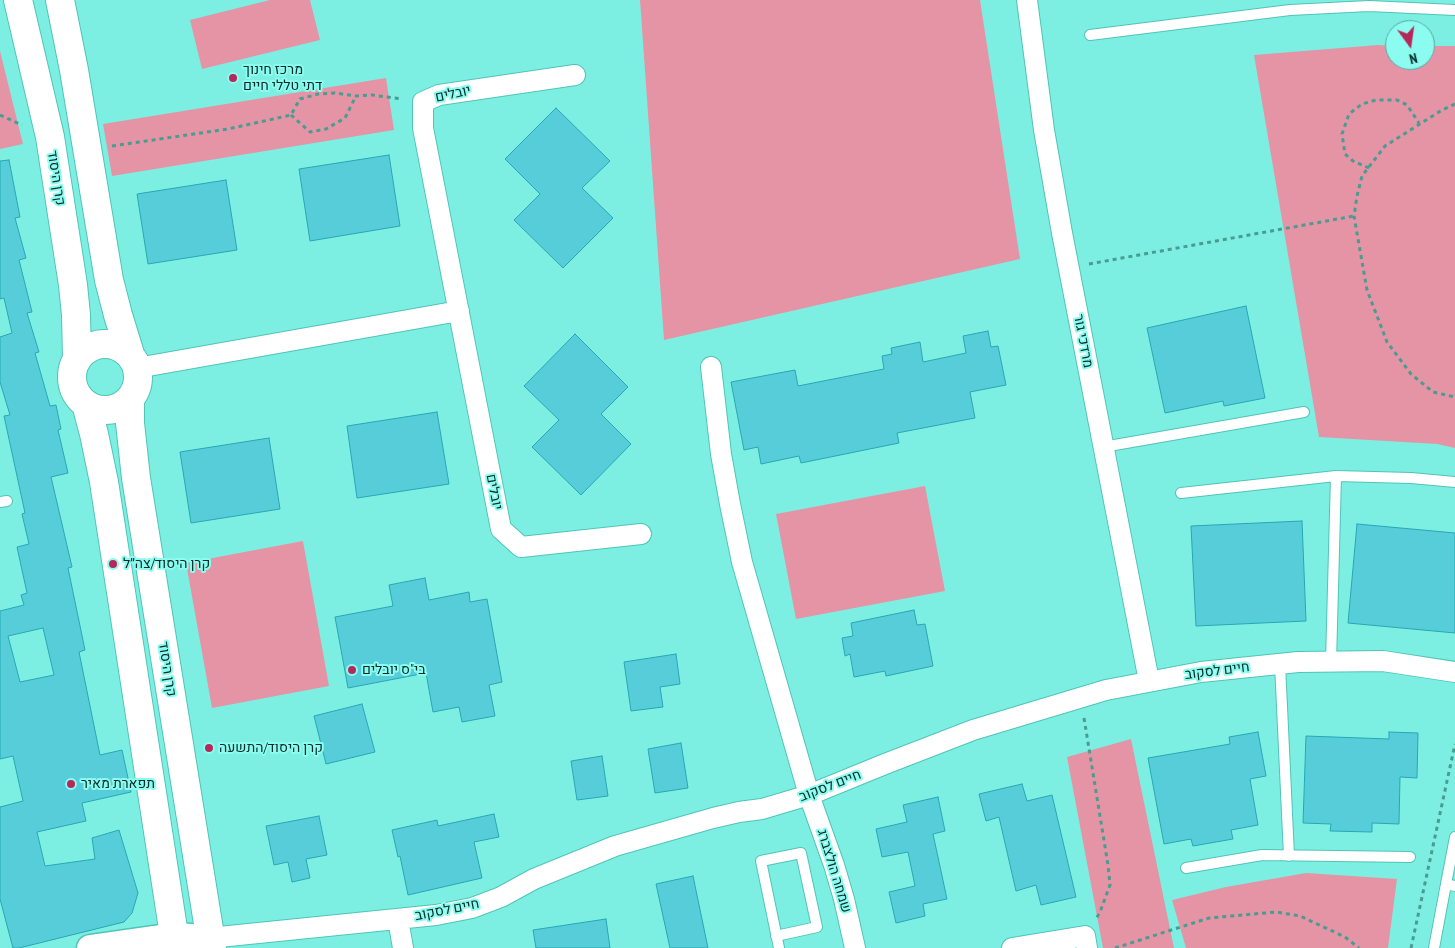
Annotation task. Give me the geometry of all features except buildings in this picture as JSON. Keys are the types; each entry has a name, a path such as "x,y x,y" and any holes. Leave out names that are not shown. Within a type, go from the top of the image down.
{"main road":[{"name":"קרן היסוד","path":"18,0 50,137 73,285 77,358"},
{"path":"60,0 88,150 109,280 133,361 138,384 130,399 124,404 109,410 93,408 79,398 72,383 74,366 77,358 90,347 107,344 116,345 133,361"},
{"name":"קרן היסוד","path":"130,399 130,423 136,478 193,944"},
{"path":"86,404 104,482 193,944"}],"street":[{"name":"מרדכי גור","path":"1027,0 1044,130 1149,681"},
{"name":"יובלים","path":"575,75 438,95 422,102 423,128 501,529 521,547 641,534"},
{"path":"133,361 459,311"},
{"name":"שמחה הולצברג","path":"711,367 721,454 742,562 809,796 844,899 854,948"},
{"name":"חיים לסקוב","path":"193,944 436,915 472,908 501,897 534,879 615,846 713,818 762,809 809,796 973,730 1106,690 1201,672 1280,664 1383,661 1455,672"},
{"path":"398,919 403,948"},
{"path":"1012,948 1086,942"},
{"path":"90,948 193,944"}],"lane":[{"path":"1090,35 1341,4 1455,10"},
{"path":"1103,447 1304,412"},
{"path":"1181,493 1336,476 1412,478 1455,482"},
{"path":"1331,662 1336,476"},
{"path":"1280,664 1289,856"},
{"path":"1434,948 1451,885 1455,836"},
{"path":"776,936 817,927 801,853 761,861 776,936 779,948"},
{"path":"1186,868 1262,855 1410,857"}],"path":[{"path":"292,115 300,99 318,94 372,95 422,102"},
{"path":"292,115 310,132 326,128 345,118 356,96"},
{"path":"1368,168 1353,162 1345,154 1342,134 1349,114 1362,104 1376,100 1397,100 1407,105 1420,123"},
{"path":"1455,104 1420,123 1385,146 1362,176 1354,216 1367,290 1387,342 1411,374 1433,392 1455,397"},
{"path":"88,150 228,129 292,115"},
{"path":"1069,267 1354,216"},
{"path":"1080,698 1110,885 1086,942"},
{"path":"1411,948 1455,744"},
{"path":"1115,948 1209,918 1276,912 1300,916 1346,937 1359,948"}],"shaded area":[{"path":"270,0 310,0 320,40 202,69 190,20"},
{"path":"640,0 980,0 1020,259 664,340"},
{"path":"1385,45 1385,70 1435,70 1435,46 1455,46 1455,448 1437,444 1319,437 1254,55"},
{"path":"0,51 23,144 0,149"},
{"path":"386,78 394,130 112,176 103,124"},
{"path":"925,486 945,591 796,619 776,514"},
{"path":"303,541 329,686 212,708 186,563"},
{"path":"1131,739 1174,948 1103,948 1067,757"},
{"path":"1306,873 1397,879 1388,948 1186,948 1172,900 1226,887"}],"place":[{"name":"מרכז חינוך דתי טללי חיים","path":"233,78"},
{"name":"קרן היסוד/צה״ל","path":"113,564"},
{"name":"בי\"ס יובלים","path":"352,670"},
{"name":"קרן היסוד/התשעה","path":"209,748"},
{"name":"תפארת מאיר","path":"71,784"}]}
